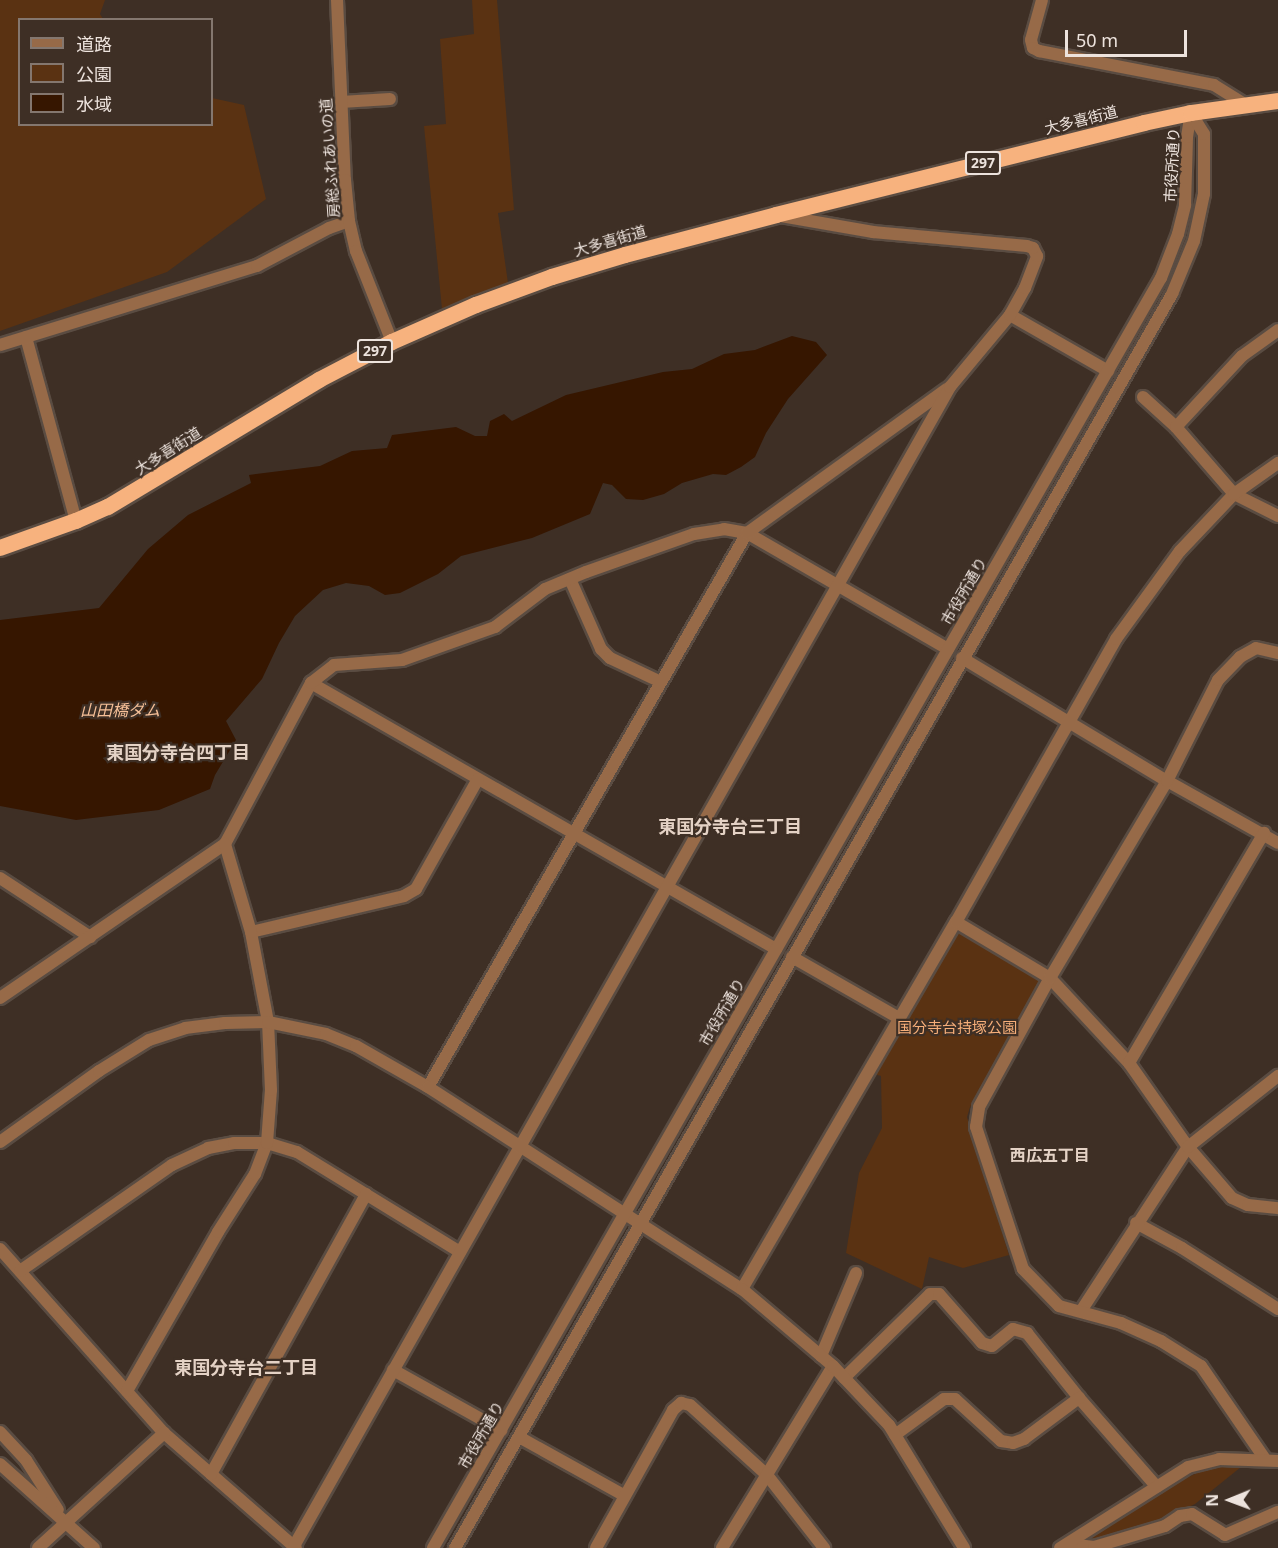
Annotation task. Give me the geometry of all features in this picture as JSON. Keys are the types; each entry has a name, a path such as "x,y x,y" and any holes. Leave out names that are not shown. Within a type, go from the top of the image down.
{"highway":[{"name":"大多喜街道","path":"0,548 76,521 140,489 319,380 392,342 476,305 552,277 776,215 1191,113 1278,101"}],"street":[{"name":"房総ふれあいの道","path":"337,0 349,221 359,260 392,342"},
{"path":"1042,0 1031,40 1034,48 1039,51 1214,85 1244,104"},
{"path":"341,102 390,99"},
{"name":"市役所通り","path":"434,1548 624,1212 1161,278 1178,234 1186,198 1187,137 1191,113"},
{"name":"市役所通り","path":"455,1548 1172,294 1186,263 1198,224 1205,177 1204,134 1191,113"},
{"path":"0,1250 164,1433 295,1547 950,387 1010,315 1025,288 1037,256 1033,248 873,232 776,215"},
{"path":"0,345 257,266 329,228 349,221"},
{"path":"1010,315 1108,371"},
{"path":"1176,427 1242,356 1278,330"},
{"path":"26,337 76,521"},
{"path":"428,1087 747,533 950,387"},
{"path":"1143,397 1176,427 1234,494 1278,516"},
{"path":"742,1289 956,922 1116,639 1180,551 1234,494 1278,463"},
{"path":"0,998 225,844 311,683 334,665 402,660 495,627 545,589 694,534 724,530 747,533 948,649"},
{"path":"570,579 602,649 610,658 661,682"},
{"path":"1265,1459 1201,1366 1161,1341 1120,1323 1059,1306 1023,1269 976,1127 978,1107 1050,978 1167,781 1218,680 1240,657 1256,648 1278,653"},
{"path":"962,658 1167,781 1264,833 1278,843"},
{"path":"311,683 776,949"},
{"path":"250,932 404,896 416,889 478,779"},
{"path":"1129,1063 1264,833"},
{"path":"127,1391 212,1242 255,1174 267,1143 271,1090 268,1022 250,932 225,844"},
{"path":"0,878 90,936"},
{"path":"956,922 1050,978 1129,1063 1188,1147 1232,1198 1248,1205 1278,1208"},
{"path":"792,957 900,1018"},
{"path":"0,1142 99,1071 149,1040 185,1028 225,1023 268,1022 326,1034 356,1046 428,1087 742,1289 833,1366 889,1425 964,1548"},
{"path":"1081,1311 1136,1223 1188,1147 1278,1076"},
{"path":"20,1271 172,1165 208,1148 234,1143 267,1143 297,1152 460,1252"},
{"path":"211,1474 366,1194"},
{"path":"1136,1223 1182,1248 1278,1309"},
{"path":"821,1356 856,1273"},
{"path":"844,1378 930,1294 939,1294 982,1343 992,1346 1013,1329 1027,1333 1079,1398 1157,1487"},
{"path":"722,1548 833,1366"},
{"path":"393,1370 501,1430"},
{"path":"895,1435 944,1399 955,1399 1001,1441 1013,1443 1024,1439 1079,1398"},
{"path":"596,1548 673,1410 681,1403 690,1405 767,1476 824,1548"},
{"path":"0,1432 26,1460 66,1522"},
{"path":"38,1548 164,1433"},
{"path":"519,1437 625,1496"},
{"path":"1064,1546 1188,1467 1219,1459 1278,1461"},
{"path":"0,1464 94,1548"},
{"path":"1064,1546 1094,1547 1165,1526 1180,1516 1192,1515 1225,1535 1278,1512"}],"green space":[{"path":"0,0 105,0 100,14 102,18 18,18 18,126 213,126 213,98 244,105 266,199 167,272 0,331"},
{"path":"472,0 497,0 514,210 498,213 508,283 442,309 424,126 446,124 440,39 474,34"},
{"name":"国分寺台持塚公園","path":"962,933 1039,979 1040,983 970,1107 967,1117 1009,1255 963,1268 929,1257 922,1289 846,1253 859,1173 882,1128 881,1076 874,1074 953,935"},
{"path":"1227,1465 1241,1467 1195,1504 1137,1532 1093,1540 1092,1537 1178,1482 1199,1472"}],"water":[{"name":"山田橋ダム","path":"792,336 816,342 827,355 788,399 766,433 755,457 741,467 726,475 713,474 682,483 664,494 643,500 626,499 612,485 603,483 590,514 532,538 461,556 438,574 400,593 385,595 369,586 346,583 323,590 295,616 262,679 226,721 236,740 215,775 210,789 159,810 76,820 0,806 0,620 99,608 148,549 188,515 251,483 249,475 320,466 352,451 387,448 392,435 456,427 475,436 487,436 490,421 504,414 512,421 566,395 663,372 692,369 724,354 755,350"}],"district":[{"name":"東国分寺台四丁目","path":"178,752"},
{"name":"東国分寺台三丁目","path":"730,826"},
{"name":"西広五丁目","path":"1050,1155"},
{"name":"東国分寺台二丁目","path":"246,1367"}]}
